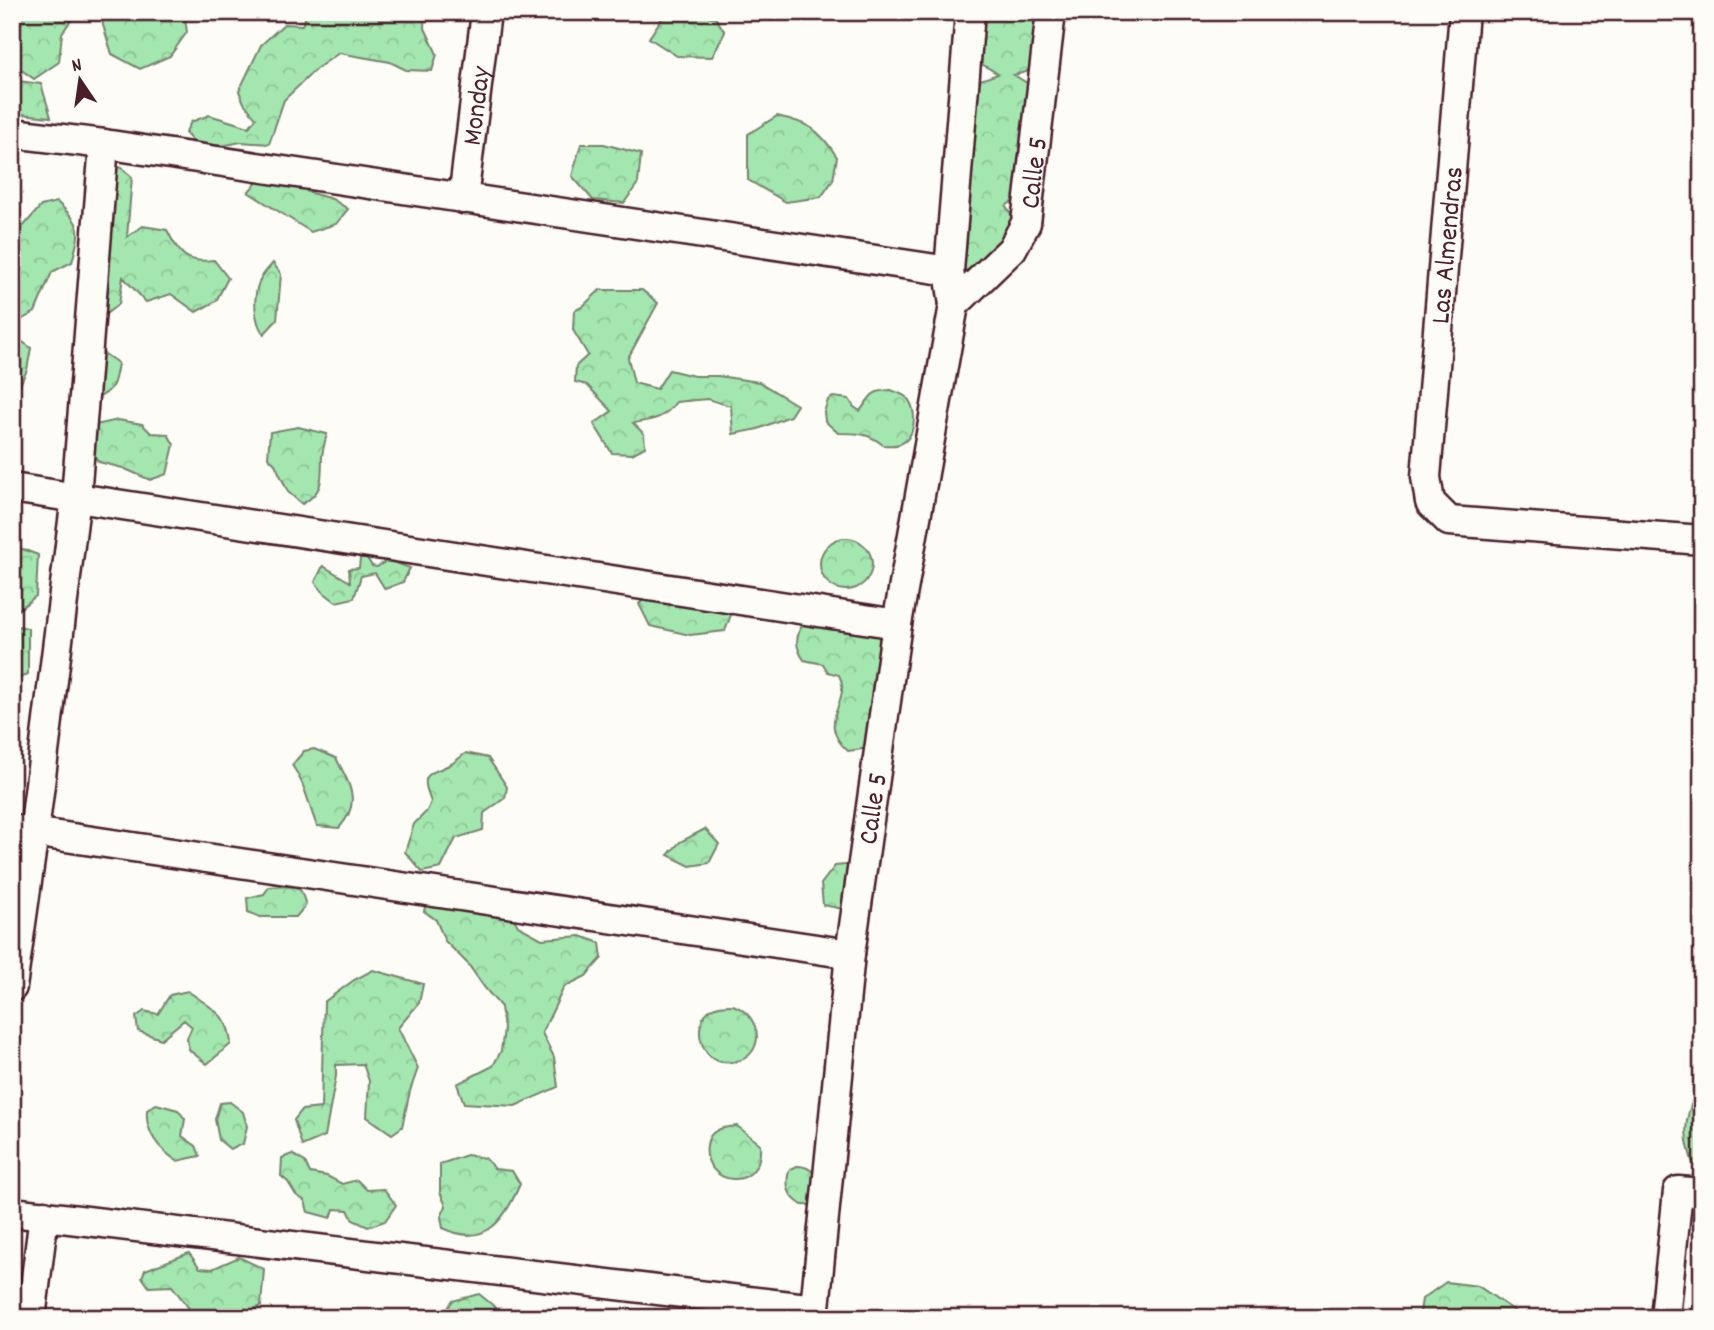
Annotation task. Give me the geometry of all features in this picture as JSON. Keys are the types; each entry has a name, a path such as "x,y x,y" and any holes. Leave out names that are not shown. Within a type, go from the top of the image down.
{"street":[{"name":"Monday","path":"463,199 486,12"},
{"name":"Calle 5","path":"815,1313 850,954 897,624 954,305 949,271 970,12"},
{"name":"Calle 5","path":"954,305 1012,249 1026,223 1051,12"},
{"name":"Las Almendras","path":"1464,12 1426,477 1430,502 1449,521 1702,540"},
{"path":"12,133 104,144 949,271"},
{"path":"12,987 23,831 76,497 104,144"},
{"path":"12,488 897,624"},
{"path":"23,831 850,954"},
{"path":"1665,1318 1678,1191 1702,1193"},
{"path":"12,1212 815,1313"},
{"path":"31,1318 44,1215"}],"green space":[{"path":"13,12 74,12 75,15 62,33 59,62 34,79 12,63"},
{"path":"102,12 184,12 187,32 170,56 140,69 112,54"},
{"path":"308,12 425,12 424,26 437,54 432,71 406,70 390,62 339,53 316,69 284,100 269,144 241,142 201,150 185,133 191,122 209,115 249,127 256,118 244,103 239,91 261,45 284,24 302,25"},
{"path":"666,12 715,17 725,32 712,57 677,56 649,38"},
{"path":"981,12 1037,12 1036,64 1026,72 1014,75 1035,92 1029,138 1018,146 1022,152 1017,198 1006,206 1019,228 975,273 962,269 971,90 980,80 998,74 980,63"},
{"path":"18,81 41,84 51,117 22,114 12,101 12,86"},
{"path":"777,116 797,121 812,129 825,140 837,157 833,180 821,197 786,202 748,180 748,134"},
{"path":"581,144 604,144 641,154 638,183 624,203 593,200 572,176"},
{"path":"120,167 132,177 127,237 143,226 167,230 185,256 204,261 214,260 228,278 216,301 196,312 171,294 146,302 123,277 119,304 106,314 81,290 99,252 85,200 100,192 90,174"},
{"path":"260,179 298,184 308,192 332,199 348,209 336,224 311,232 248,192"},
{"path":"57,202 72,217 78,229 72,262 52,272 35,312 19,321 12,320 12,248 21,229 41,206"},
{"path":"273,263 281,274 277,320 264,334 256,317 256,295 260,280"},
{"path":"600,290 642,290 658,303 628,358 634,383 657,389 669,370 694,376 718,376 759,382 797,405 790,416 758,429 733,434 731,406 707,399 676,402 658,418 633,423 644,434 645,447 632,454 612,453 594,424 612,411 587,385 575,382 576,366 588,355 573,330 574,311"},
{"path":"80,337 118,363 113,386 95,399 73,375 73,345"},
{"path":"12,338 17,338 31,348 27,370 17,391 12,392"},
{"path":"891,390 907,398 913,409 912,430 900,444 883,445 862,434 838,433 825,421 824,412 828,400 833,397 849,399 860,411 875,393"},
{"path":"118,420 142,424 151,433 168,434 174,445 167,474 150,480 123,468 99,462 88,448 91,426"},
{"path":"298,427 327,434 320,484 315,495 302,504 288,492 275,464 268,457 270,432"},
{"path":"846,538 865,545 872,564 865,583 846,590 827,583 820,564 827,545"},
{"path":"17,547 38,555 36,596 12,615 12,550"},
{"path":"360,558 367,558 372,566 377,567 388,560 410,568 403,582 385,589 375,573 361,576 354,598 336,602 315,582 323,566 350,582 349,569 359,568"},
{"path":"654,589 732,612 725,631 690,635 650,626 639,604"},
{"path":"803,624 868,629 878,636 883,647 869,748 848,751 838,740 834,721 842,694 839,675 828,672 823,664 804,660 797,642"},
{"path":"12,625 28,628 28,674 12,682"},
{"path":"314,749 336,758 349,785 352,802 346,819 339,828 317,826 304,787 292,765 304,751"},
{"path":"466,753 488,758 507,787 505,798 484,813 483,830 456,838 441,868 422,872 405,852 414,824 427,811 431,802 426,780 431,773 453,763"},
{"path":"705,829 719,844 709,863 690,866 668,855 680,842"},
{"path":"856,864 848,910 823,905 821,884 835,866"},
{"path":"294,886 301,891 306,905 296,917 260,917 248,912 247,898 264,894 269,887"},
{"path":"428,895 506,905 518,926 542,939 581,936 600,943 602,958 586,976 564,987 542,1033 554,1057 558,1087 515,1106 464,1103 457,1084 493,1066 501,1051 504,1029 501,1007 468,964 445,941 436,920 424,911"},
{"path":"373,970 423,984 419,1003 398,1028 418,1068 402,1127 392,1134 367,1117 369,1081 363,1064 336,1065 325,1136 302,1146 294,1120 302,1110 321,1108 324,1002"},
{"path":"188,991 217,1012 227,1025 231,1044 207,1064 189,1050 187,1038 192,1027 184,1020 161,1039 138,1031 136,1017 144,1011 158,1014 170,995"},
{"path":"733,1005 751,1019 757,1039 748,1056 739,1061 725,1062 707,1053 700,1035 701,1025 704,1016 711,1009"},
{"path":"1702,1079 1702,1174 1692,1161 1686,1131 1691,1105"},
{"path":"230,1102 243,1112 247,1126 243,1144 230,1149 219,1140 215,1119 220,1103"},
{"path":"156,1104 178,1110 185,1119 182,1136 196,1146 200,1156 177,1161 159,1146 148,1126 147,1118 147,1110"},
{"path":"737,1126 760,1144 759,1160 753,1171 743,1178 733,1179 722,1176 713,1169 708,1159 707,1145 714,1132"},
{"path":"292,1154 305,1162 310,1173 327,1176 342,1184 357,1180 367,1190 384,1189 396,1205 385,1221 368,1227 353,1220 348,1210 334,1209 331,1218 308,1212 305,1201 296,1195 281,1176 282,1158"},
{"path":"467,1155 485,1158 495,1169 512,1171 520,1184 500,1219 482,1233 471,1235 458,1234 443,1228 441,1217 446,1206 440,1192 440,1164"},
{"path":"797,1166 810,1170 820,1179 813,1205 802,1205 793,1198 789,1190 789,1170"},
{"path":"189,1253 200,1268 212,1269 239,1257 264,1269 261,1306 243,1315 211,1316 191,1311 172,1286 149,1287 142,1277 145,1270"},
{"path":"1446,1282 1478,1286 1525,1318 1419,1318 1422,1299"},
{"path":"479,1294 500,1311 497,1318 446,1318 452,1301"}]}
